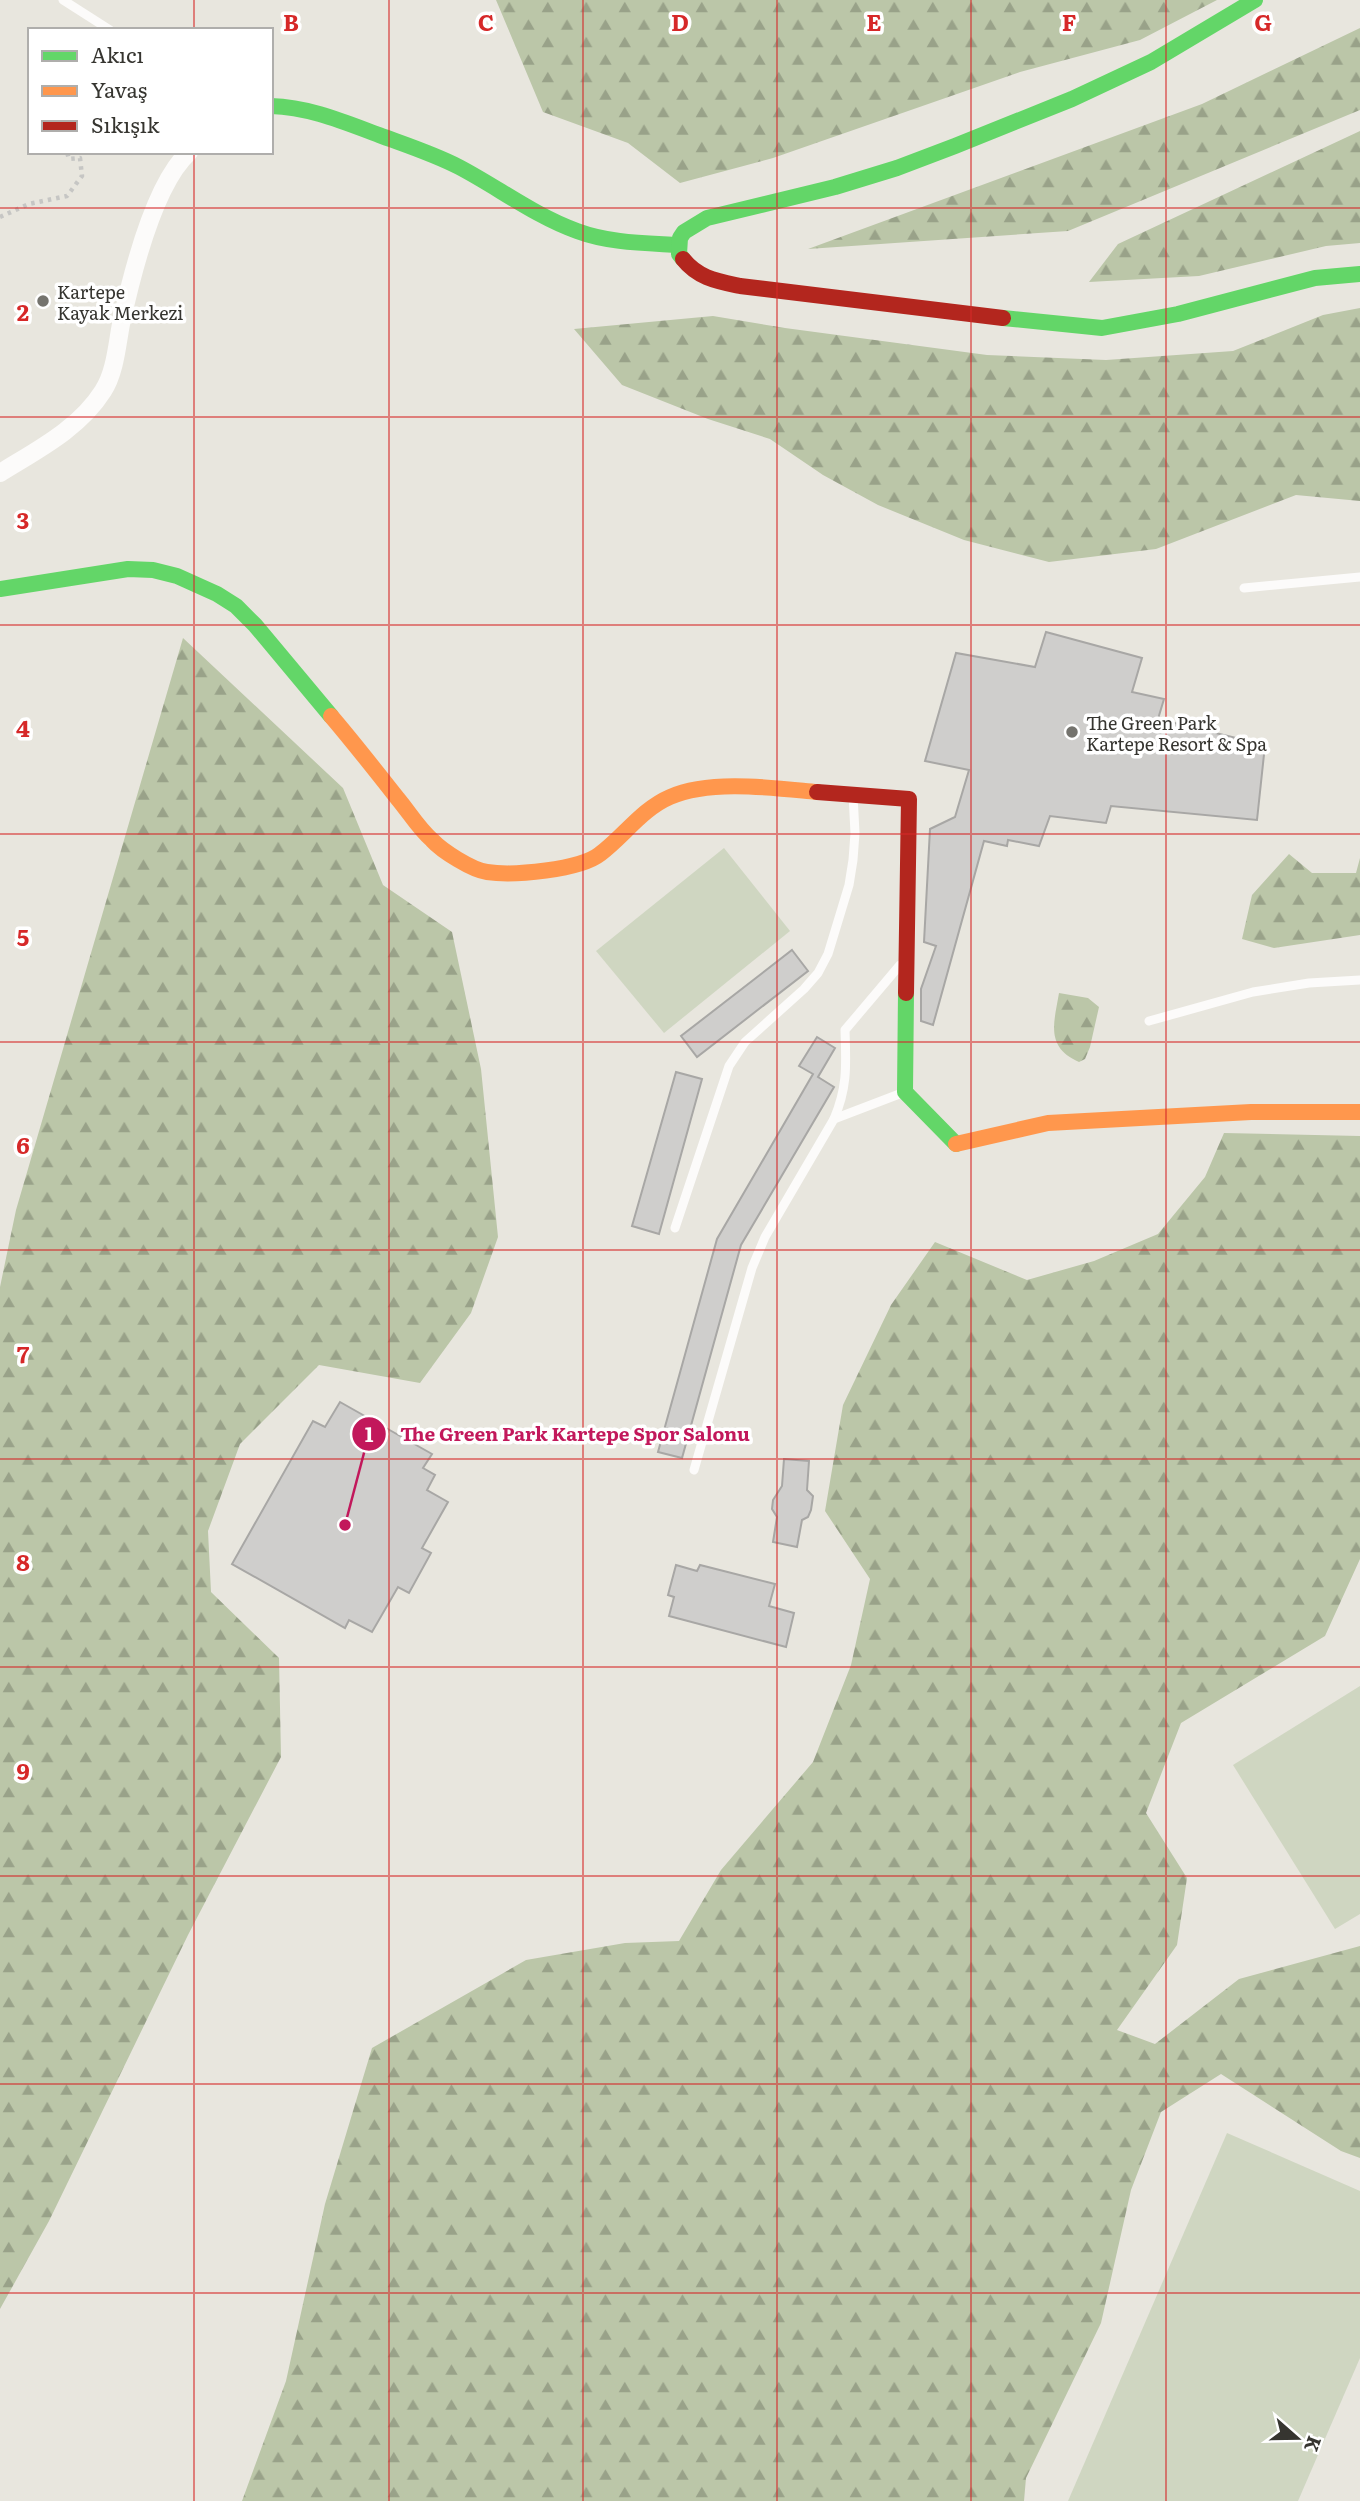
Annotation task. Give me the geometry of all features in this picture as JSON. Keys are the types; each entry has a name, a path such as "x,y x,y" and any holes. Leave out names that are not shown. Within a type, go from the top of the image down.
{"street":[{"path":"1255,0 1151,62 1072,99 897,168 835,187 707,218 684,232 678,245 680,254 695,273 709,280 740,286 1102,328 1178,314 1315,278 1360,274"},
{"path":"273,106 291,106 327,116 432,155 455,165 543,217 580,233 610,239 678,245"},
{"path":"0,473 76,423 105,388 113,365 129,285 141,245 161,194 186,154"},
{"path":"0,589 128,569 153,570 177,576 217,594 236,606 255,625 432,841 467,864 486,872 549,871 587,863 658,804 669,797 692,790 749,786 909,799 905,1092 956,1144 1048,1123 1251,1112 1360,1112"}],"lane":[{"path":"63,0 107,28"},
{"path":"1244,588 1360,577"},
{"path":"675,1228 729,1066 746,1042 804,989 828,954 849,885 853,860 853,795"},
{"path":"694,1470 752,1268 765,1237 835,1119 844,1096 847,1077 845,1030 907,957"},
{"path":"1149,1021 1253,992 1309,983 1360,980"},
{"path":"835,1119 905,1092"}],"path":[{"path":"0,217 29,204 67,196 82,176 80,158 69,159 68,154"}],"green space":[{"path":"496,0 1217,0 1140,40 1020,72 773,158 680,183 628,143 543,112"},
{"path":"1360,28 1360,110 1068,231 808,249 1202,104"},
{"path":"1360,131 1360,243 1326,246 1199,276 1089,282 1118,244"},
{"path":"1360,308 1360,501 1296,495 1156,549 1049,562 964,540 878,505 823,475 770,439 708,419 622,385 574,329 713,316 987,355 1106,360 1233,351 1323,315"},
{"path":"183,638 343,788 383,885 452,932 481,1069 498,1237 471,1313 420,1383 319,1365 240,1444 208,1531 211,1592 279,1658 281,1757 188,1935 49,2221 0,2309 0,1287 16,1210"},
{"path":"724,848 790,931 664,1033 596,951"},
{"path":"1289,854 1312,873 1356,873 1360,858 1360,935 1274,948 1242,939 1252,895"},
{"path":"1059,993 1088,998 1099,1007 1090,1047 1085,1059 1079,1062 1068,1056 1056,1041 1054,1024"},
{"path":"1224,1133 1360,1136 1360,1559 1325,1636 1181,1723 1146,1813 1187,1878 1177,1945 1117,2030 1155,2044 1239,1979 1360,1946 1360,2158 1341,2151 1221,2074 1161,2112 1131,2190 1101,2323 1026,2478 1024,2501 242,2501 286,2381 325,2204 372,2048 526,1960 625,1943 679,1941 721,1870 813,1762 851,1665 870,1579 825,1511 843,1405 891,1305 935,1242 1027,1280 1094,1261 1158,1234 1205,1177"},
{"path":"1360,1686 1360,1914 1335,1929 1233,1765"},
{"path":"1227,2133 1360,2191 1360,2358 1298,2501 1068,2501"}],"building":[{"name":"The Green Park Kartepe Resort & Spa","path":"1046,632 1142,658 1132,692 1164,699 1158,719 1265,745 1257,820 1111,806 1106,823 1050,816 1039,846 1008,840 1007,846 984,841 933,1025 921,1021 921,989 936,946 924,942 930,829 955,817 969,770 925,761 956,653 1035,667"},
{"path":"792,950 808,971 697,1057 681,1036"},
{"path":"817,1037 835,1048 818,1077 834,1087 741,1245 682,1458 658,1452 717,1239 813,1074 799,1066"},
{"path":"676,1072 702,1079 659,1234 632,1226"},
{"path":"340,1402 432,1454 423,1468 435,1475 427,1490 448,1502 422,1548 431,1553 409,1593 398,1587 372,1632 349,1620 345,1628 232,1564 313,1421 325,1427"},
{"path":"784,1459 809,1461 807,1490 813,1496 808,1517 802,1520 797,1547 773,1542 777,1517 772,1509 773,1500 782,1486"},
{"path":"676,1565 697,1571 700,1565 775,1584 769,1606 794,1613 786,1647 669,1616 674,1597 668,1595"}],"traffic: fast":[{"path":"683,259 679,254 680,238 684,232 707,218 835,187 955,146 1072,99 1151,62 1255,0"},
{"path":"273,106 326,116 430,154 459,167 546,218 577,231 614,240 678,245"},
{"path":"1003,318 1102,328 1178,314 1315,278 1360,274"},
{"path":"0,589 128,569 153,570 177,576 236,606 331,716"},
{"path":"906,993 905,1092 956,1144"}],"traffic: slow":[{"path":"331,716 427,836 458,859 487,872 546,870 590,860 609,847 651,808 686,791 742,786 817,792"},
{"path":"956,1144 1048,1123 1251,1112 1360,1112"}],"traffic: jam":[{"path":"683,259 702,275 740,286 1003,318"},
{"path":"817,792 909,799 906,993"}],"place":[{"name":"Kartepe Kayak Merkezi","path":"43,301"},
{"name":"The Green Park Kartepe Resort & Spa","path":"1072,732"},
{"name":"The Green Park Kartepe Spor Salonu","path":"345,1525"}]}
